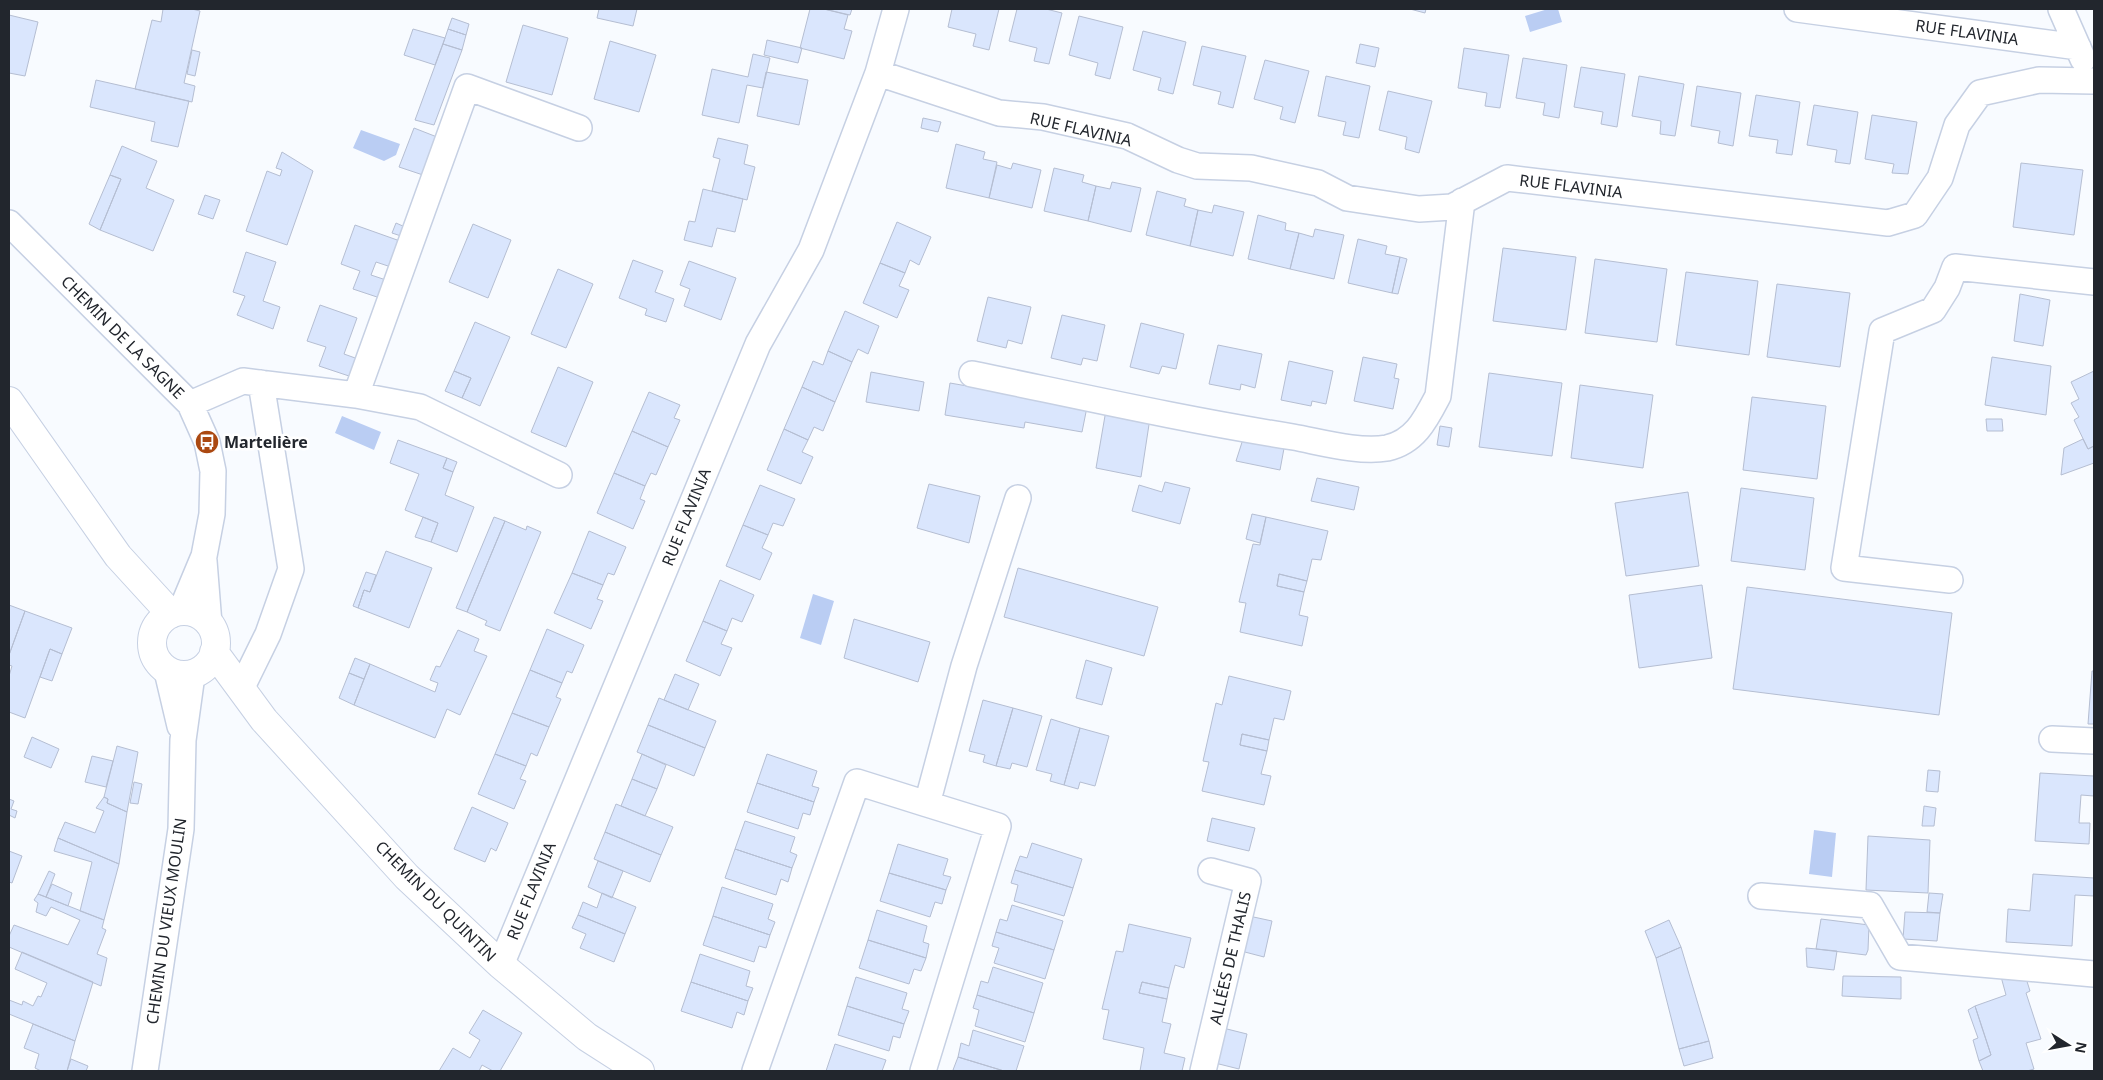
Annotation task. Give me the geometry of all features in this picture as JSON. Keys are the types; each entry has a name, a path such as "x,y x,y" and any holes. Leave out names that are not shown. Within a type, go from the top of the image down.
{"street":[{"name":"RUE FLAVINIA","path":"501,965 758,344 811,250 878,73 896,9"},
{"name":"RUE FLAVINIA","path":"1797,9 2078,47"},
{"path":"2061,9 2094,82"},
{"name":"RUE FLAVINIA","path":"878,73 999,114 1044,117 1127,136 1178,160 1197,166 1252,168 1318,183 1348,198 1419,209 1452,207 1508,178 1888,223 1915,215 1940,178 1957,125 1980,93 2039,80 2094,82"},
{"path":"356,395 466,88 579,128"},
{"path":"972,374 1269,434 1362,448 1388,448 1408,440 1425,422 1438,396 1462,201"},
{"name":"CHEMIN DE LA SAGNE","path":"9,223 190,404 207,442 213,471 212,514 204,556 209,624"},
{"path":"1950,580 1844,568 1882,331 1932,310 1947,288 1954,267 2094,282"},
{"path":"190,404 243,381 356,395 420,407 559,475"},
{"path":"247,698 291,569 261,383"},
{"path":"9,401 118,556 169,618"},
{"path":"927,804 964,666 1018,498"},
{"name":"CHEMIN DE LA SAGNE","path":"169,618 204,556"},
{"path":"192,612 202,617 209,624 214,633 214,652 210,661 185,673 154,656 152,637 169,618 192,612"},
{"name":"CHEMIN DU QUINTIN","path":"214,652 264,720 407,877 501,965 587,1038 640,1071"},
{"name":"CHEMIN DU QUINTIN","path":"185,673 247,698"},
{"name":"CHEMIN DU VIEUX MOULIN","path":"145,1071 181,829 185,673"},
{"path":"2052,739 2094,742"},
{"path":"755,1071 857,782 998,826 923,1071"},
{"name":"ALLÉES DE THALIS","path":"1202,1071 1248,882 1211,872"},
{"path":"1761,896 1870,905 1900,957 2094,974"}],"water":[{"path":"1548,9 1558,9 1562,22 1530,32 1525,16"},
{"path":"361,130 400,144 396,155 384,161 353,148"},
{"path":"342,416 381,432 374,450 335,433"},
{"path":"813,594 834,601 821,645 800,638"},
{"path":"1814,830 1836,833 1832,877 1809,874"}],"building":[{"path":"163,9 192,9 200,11 184,83 195,86 192,102 135,89 152,20 161,22"},
{"path":"599,9 637,9 633,26 597,18"},
{"path":"810,9 824,9 848,15 844,29 852,31 844,59 800,48"},
{"path":"824,9 852,9 850,15"},
{"path":"952,9 999,9 989,50 973,46 976,34 948,27"},
{"path":"1017,9 1046,9 1062,13 1049,64 1034,61 1037,48 1009,41"},
{"path":"1410,9 1426,9 1425,13"},
{"path":"9,15 38,22 25,76 9,73"},
{"path":"1079,16 1123,27 1110,79 1095,75 1098,63 1069,55"},
{"path":"452,18 469,24 466,35 448,29"},
{"path":"523,25 568,38 552,95 506,82"},
{"path":"413,29 445,38 435,65 404,55"},
{"path":"448,29 466,35 462,50 443,44"},
{"path":"1143,31 1186,42 1173,94 1158,90 1161,78 1133,70"},
{"path":"767,40 802,48 798,63 764,55"},
{"path":"610,41 656,55 639,112 594,99"},
{"path":"443,44 462,50 434,125 415,120"},
{"path":"1360,44 1379,48 1375,67 1356,63"},
{"path":"1202,46 1246,56 1233,108 1218,104 1221,92 1193,85"},
{"path":"1464,48 1509,55 1500,108 1485,106 1487,93 1458,88"},
{"path":"192,50 200,52 195,76 187,74"},
{"path":"753,54 770,58 763,88 747,85 739,123 702,115 712,69 748,77"},
{"path":"1523,58 1567,65 1559,118 1543,115 1545,103 1516,98"},
{"path":"1265,60 1309,71 1295,123 1280,119 1283,107 1254,99"},
{"path":"1581,67 1625,74 1617,127 1601,124 1603,112 1574,107"},
{"path":"766,72 808,80 799,125 757,116"},
{"path":"1326,76 1370,86 1359,138 1343,135 1346,122 1318,116"},
{"path":"1639,76 1684,84 1675,136 1660,134 1661,121 1632,116"},
{"path":"96,80 189,101 178,147 151,141 155,122 90,107"},
{"path":"1697,86 1741,93 1733,146 1718,143 1720,131 1691,126"},
{"path":"1388,91 1432,101 1419,153 1405,149 1407,137 1379,130"},
{"path":"1756,95 1800,102 1792,155 1776,153 1778,140 1749,136"},
{"path":"1814,105 1858,112 1850,164 1835,162 1837,150 1807,145"},
{"path":"1872,115 1917,122 1908,174 1892,173 1894,164 1865,159"},
{"path":"923,118 941,122 938,132 921,128"},
{"path":"414,128 437,137 423,175 399,167"},
{"path":"718,138 748,145 744,164 755,167 747,200 712,191 720,159 713,157"},
{"path":"956,144 985,152 983,159 997,162 989,198 946,188"},
{"path":"122,146 157,161 146,188 174,200 153,251 100,230 121,179 110,175"},
{"path":"282,152 313,171 287,245 246,231 267,171 280,176 282,170 276,168"},
{"path":"1013,163 1041,170 1032,208 989,198 997,165 1011,169"},
{"path":"2021,163 2083,170 2074,235 2013,227"},
{"path":"1054,168 1084,175 1082,182 1096,186 1088,221 1044,211"},
{"path":"110,175 121,179 100,230 89,224"},
{"path":"1112,182 1141,188 1131,232 1088,221 1096,186 1110,189"},
{"path":"703,189 743,199 735,232 717,228 712,247 684,240 689,221 695,222"},
{"path":"1157,191 1186,199 1184,206 1198,210 1190,246 1146,235"},
{"path":"205,195 220,200 213,219 198,214"},
{"path":"1214,205 1244,212 1233,256 1190,246 1198,210 1212,213"},
{"path":"1258,215 1286,223 1285,230 1299,233 1290,269 1248,259"},
{"path":"897,222 931,237 919,265 910,260 905,273 880,263"},
{"path":"396,223 405,227 401,236 392,233"},
{"path":"473,224 511,240 488,298 449,282"},
{"path":"355,225 400,241 391,267 376,262 371,275 386,280 380,298 353,289 360,271 341,264"},
{"path":"1315,229 1344,235 1334,279 1290,269 1299,233 1313,237"},
{"path":"1358,239 1387,246 1385,254 1400,257 1392,293 1348,283"},
{"path":"1503,248 1576,257 1566,330 1493,321"},
{"path":"246,252 276,262 263,301 280,307 273,329 237,315 245,296 233,292"},
{"path":"1400,257 1407,259 1398,294 1392,293"},
{"path":"1595,259 1667,269 1657,342 1585,333"},
{"path":"633,260 663,271 655,292 674,299 666,322 645,315 647,309 619,298"},
{"path":"689,261 736,278 721,320 684,306 690,289 680,285"},
{"path":"880,263 905,273 899,286 909,290 897,318 863,303"},
{"path":"558,269 593,284 566,348 531,334"},
{"path":"1686,272 1758,281 1749,355 1676,345"},
{"path":"1777,284 1850,293 1840,367 1767,357"},
{"path":"2020,294 2050,300 2043,346 2014,341"},
{"path":"988,297 1031,307 1022,344 1008,340 1006,348 977,341"},
{"path":"320,305 357,318 344,354 358,359 352,377 319,366 326,347 307,341"},
{"path":"845,311 879,326 868,354 858,349 852,362 828,351"},
{"path":"1062,315 1105,325 1097,361 1083,358 1081,365 1051,358"},
{"path":"475,322 510,337 480,406 462,398 471,378 454,371"},
{"path":"1141,323 1184,334 1176,369 1162,366 1159,374 1130,367"},
{"path":"1218,345 1262,354 1255,388 1241,384 1240,390 1209,384"},
{"path":"828,351 852,362 835,402 802,387 813,361 823,365"},
{"path":"1363,357 1397,364 1394,378 1399,379 1393,409 1354,401"},
{"path":"1992,357 2051,366 2046,415 1985,405"},
{"path":"1289,361 1333,371 1326,404 1312,401 1311,406 1281,400"},
{"path":"558,367 593,382 566,447 531,432"},
{"path":"454,371 471,378 462,398 445,391"},
{"path":"2094,371 2094,446 2088,449 2074,420 2079,417 2071,403 2079,399 2071,382"},
{"path":"871,372 924,382 919,411 866,402"},
{"path":"1489,373 1562,383 1552,456 1479,447"},
{"path":"950,383 1087,407 1082,432 1025,422 1024,428 945,415"},
{"path":"1580,385 1653,395 1643,468 1571,458"},
{"path":"802,387 835,402 823,431 814,427 808,440 784,429"},
{"path":"649,392 680,405 674,418 680,420 668,447 632,431"},
{"path":"1752,397 1826,406 1817,479 1743,470"},
{"path":"1106,410 1150,418 1141,477 1096,468"},
{"path":"1986,419 2002,419 2003,431 1987,431"},
{"path":"1440,426 1452,428 1449,447 1437,445"},
{"path":"784,429 808,440 802,452 813,457 801,484 767,470"},
{"path":"632,431 668,447 656,475 651,473 645,486 614,473"},
{"path":"1244,436 1285,443 1280,470 1236,461"},
{"path":"2083,439 2088,449 2094,446 2094,463 2061,475 2064,448"},
{"path":"398,440 447,458 443,468 453,472 445,495 474,507 457,552 431,542 438,523 405,510 419,474 390,463"},
{"path":"447,458 457,462 453,472 443,468"},
{"path":"614,473 645,486 640,499 645,501 633,529 597,513"},
{"path":"1317,478 1359,487 1354,510 1311,501"},
{"path":"1165,482 1190,488 1180,524 1132,511 1139,485 1162,492"},
{"path":"929,484 980,496 969,543 917,528"},
{"path":"760,485 795,499 783,526 773,523 768,535 743,525"},
{"path":"1741,488 1814,498 1805,570 1731,561"},
{"path":"1688,492 1699,566 1626,576 1615,503"},
{"path":"1252,514 1266,517 1260,543 1246,539"},
{"path":"423,517 438,523 431,542 415,537"},
{"path":"494,517 505,521 467,612 456,608"},
{"path":"1266,517 1328,531 1321,560 1312,559 1307,581 1279,574 1277,586 1304,592 1299,615 1308,617 1302,646 1240,632 1246,603 1239,602 1253,544 1260,545"},
{"path":"505,521 526,530 527,526 541,532 500,631 485,625 487,621 467,612"},
{"path":"743,525 768,535 762,548 772,553 760,580 726,566"},
{"path":"589,531 626,547 614,575 608,573 603,585 572,573"},
{"path":"386,551 432,568 409,628 358,608 364,590 370,592"},
{"path":"1018,568 1158,607 1144,656 1004,617"},
{"path":"366,572 376,575 370,592 364,590 358,608 353,606"},
{"path":"572,573 603,585 597,599 603,601 591,629 554,613"},
{"path":"1279,574 1307,581 1304,592 1277,586"},
{"path":"720,580 754,595 742,622 732,618 727,631 703,621"},
{"path":"1702,585 1712,658 1639,668 1629,595"},
{"path":"1747,587 1952,613 1939,715 1733,689"},
{"path":"9,605 25,611 9,655"},
{"path":"25,611 72,628 62,654 50,649 25,718 9,712 9,676 12,666 9,665 9,655"},
{"path":"854,619 930,642 918,682 844,658"},
{"path":"703,621 727,631 721,644 732,648 720,676 686,661"},
{"path":"547,629 584,645 572,673 567,671 562,683 530,670"},
{"path":"458,630 479,639 474,651 487,656 460,715 447,709 435,738 354,705 370,664 435,692 438,683 430,680 436,666 440,667"},
{"path":"50,649 62,654 52,681 40,677"},
{"path":"355,658 370,664 364,679 349,673"},
{"path":"1086,660 1112,668 1102,705 1076,698"},
{"path":"530,670 562,683 556,697 561,699 549,727 512,713"},
{"path":"2092,671 2094,671 2094,724 2088,724"},
{"path":"349,673 364,679 354,705 339,698"},
{"path":"675,674 699,684 688,710 664,700"},
{"path":"1229,676 1291,691 1284,720 1274,718 1269,740 1242,734 1240,745 1267,751 1261,774 1271,776 1264,805 1202,791 1209,762 1203,761 1216,703 1222,705"},
{"path":"659,698 716,721 705,748 648,725"},
{"path":"983,700 1013,708 996,766 983,762 985,755 969,751"},
{"path":"1013,708 1042,716 1027,767 1012,763 1010,769 996,766"},
{"path":"512,713 549,727 537,756 531,753 526,766 495,754"},
{"path":"1051,719 1080,728 1064,785 1050,781 1052,774 1036,770"},
{"path":"648,725 705,748 694,776 637,752"},
{"path":"1080,728 1109,736 1095,786 1080,782 1078,789 1064,785"},
{"path":"1242,734 1269,740 1267,751 1240,745"},
{"path":"32,737 59,749 51,768 24,757"},
{"path":"117,746 138,752 127,812 107,803 108,799 104,797"},
{"path":"495,754 526,766 520,779 526,781 514,809 478,794"},
{"path":"642,754 666,765 657,789 632,779"},
{"path":"767,754 817,771 812,786 819,788 814,802 757,783"},
{"path":"92,756 113,761 106,787 85,782"},
{"path":"1928,770 1940,771 1938,792 1926,791"},
{"path":"2040,773 2094,776 2094,796 2081,795 2079,823 2090,823 2089,844 2035,841"},
{"path":"632,779 657,789 645,816 621,806"},
{"path":"134,782 142,784 138,804 130,803"},
{"path":"757,783 814,802 810,815 803,813 798,829 747,812"},
{"path":"104,797 108,799 107,803 127,812 119,864 58,838 65,822 95,833 104,811 96,808"},
{"path":"9,799 14,801 11,809 17,811 15,818 9,815"},
{"path":"616,804 673,827 661,855 605,832"},
{"path":"1924,806 1936,808 1934,826 1922,826"},
{"path":"472,807 508,823 496,851 491,848 485,862 454,849"},
{"path":"1212,818 1255,828 1249,851 1207,841"},
{"path":"745,821 795,837 790,852 797,855 792,868 735,849"},
{"path":"605,832 661,855 650,882 594,859"},
{"path":"1868,836 1930,840 1928,893 1866,890"},
{"path":"58,838 119,864 104,920 80,911 92,862 54,851"},
{"path":"1032,843 1082,859 1073,888 1015,870 1020,856 1027,858"},
{"path":"898,844 948,859 943,875 951,877 946,890 889,873"},
{"path":"735,849 792,868 788,882 781,879 776,895 725,878"},
{"path":"9,851 22,856 12,883 9,882"},
{"path":"598,861 623,871 612,898 588,887"},
{"path":"1015,870 1073,888 1064,916 1014,901 1018,885 1011,883"},
{"path":"49,871 55,874 46,897 38,894"},
{"path":"889,873 946,890 942,904 935,902 930,917 880,901"},
{"path":"2033,874 2094,878 2094,896 2075,895 2072,946 2006,942 2008,909 2030,911"},
{"path":"52,884 72,893 68,906 46,897"},
{"path":"722,887 773,904 768,919 775,922 770,935 713,916"},
{"path":"602,893 636,907 625,934 578,915 583,902 597,908"},
{"path":"1929,893 1943,894 1940,913 1927,912"},
{"path":"38,894 104,920 102,928 106,930 97,954 107,958 101,986 9,947 9,936 14,925 68,945 80,920 51,907 46,916 36,912 38,903 34,900"},
{"path":"1012,905 1063,921 1054,950 996,932 1000,919 1007,921"},
{"path":"877,910 927,926 923,942 929,944 926,958 868,940"},
{"path":"1905,912 1940,913 1937,941 1903,939"},
{"path":"578,915 625,934 614,962 580,948 586,934 572,928"},
{"path":"713,916 770,935 766,948 759,946 754,962 703,945"},
{"path":"1249,916 1272,921 1264,957 1241,951"},
{"path":"1821,919 1869,925 1866,955 1816,949"},
{"path":"1669,920 1681,947 1656,958 1645,931"},
{"path":"1129,924 1191,938 1184,968 1175,965 1169,988 1142,982 1139,993 1167,999 1162,1022 1171,1024 1164,1053 1185,1058 1182,1071 1140,1071 1144,1048 1103,1039 1109,1010 1102,1009 1116,951 1123,952"},
{"path":"996,932 1054,950 1045,979 994,963 999,948 992,946"},
{"path":"868,940 926,958 921,971 914,969 909,984 859,968"},
{"path":"1681,947 1709,1041 1679,1049 1656,958"},
{"path":"1806,948 1837,951 1834,970 1807,967"},
{"path":"22,952 93,982 75,1041 9,1014 9,1000 22,1005 23,1001 33,1006 38,996 41,997 47,983 15,969"},
{"path":"700,954 750,971 746,986 753,988 748,1001 691,982"},
{"path":"993,967 1043,983 1034,1013 977,995 981,981 988,983"},
{"path":"2000,973 2025,975 2030,991 2026,993 2041,1039 2026,1043 2034,1069 2027,1071 1983,1071 1979,1061 1991,1055 1975,1006 2006,995"},
{"path":"1843,976 1901,977 1901,999 1842,996"},
{"path":"856,977 907,993 902,1009 909,1011 904,1024 847,1006"},
{"path":"691,982 748,1001 744,1015 737,1012 732,1028 681,1011"},
{"path":"1142,982 1169,988 1167,999 1139,993"},
{"path":"977,995 1034,1013 1025,1042 975,1026 979,1010 973,1008"},
{"path":"847,1006 904,1024 900,1038 893,1036 889,1051 838,1035"},
{"path":"1975,1006 1991,1055 1979,1061 1973,1040 1978,1038 1968,1010"},
{"path":"483,1010 522,1033 500,1071 493,1071 482,1065 479,1071 439,1071 453,1048 470,1058 480,1040 469,1033"},
{"path":"33,1024 75,1041 67,1071 41,1071 35,1068 39,1054 24,1048"},
{"path":"1223,1028 1247,1034 1239,1069 1215,1063"},
{"path":"973,1030 1024,1046 1016,1071 1004,1071 958,1057 961,1043 969,1046"},
{"path":"1709,1041 1713,1058 1684,1066 1679,1049"},
{"path":"835,1044 886,1060 882,1071 826,1071"},
{"path":"958,1057 1004,1071 956,1071 953,1070"},
{"path":"71,1059 88,1066 86,1071 67,1071"}],"place":[{"name":"Martelière","path":"207,442"}]}
